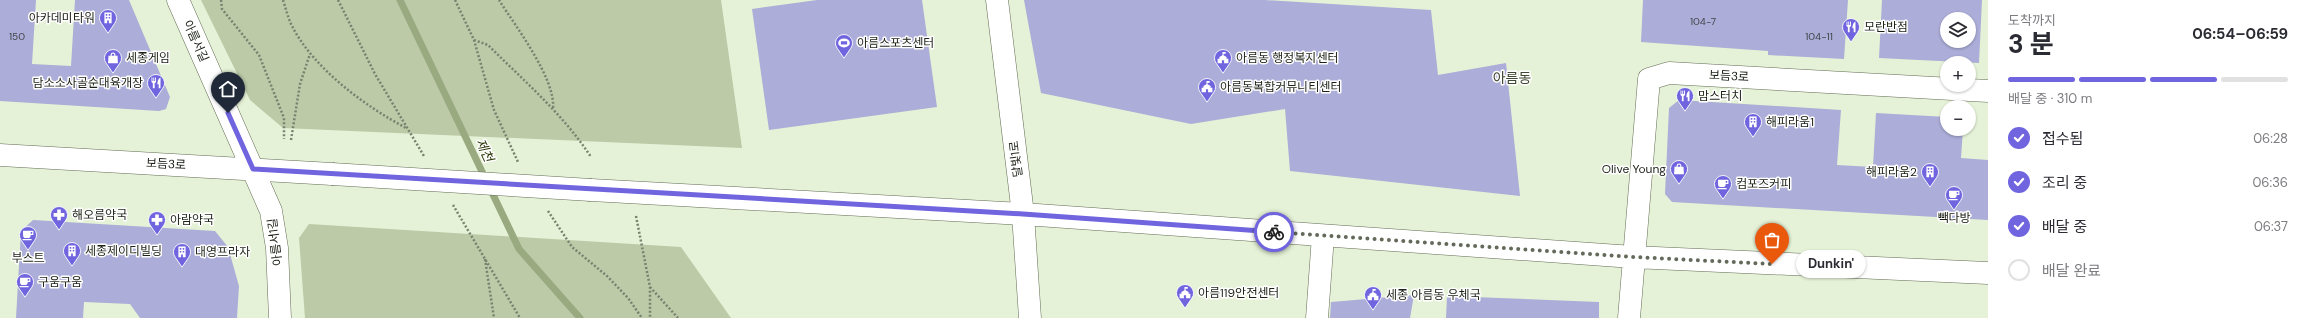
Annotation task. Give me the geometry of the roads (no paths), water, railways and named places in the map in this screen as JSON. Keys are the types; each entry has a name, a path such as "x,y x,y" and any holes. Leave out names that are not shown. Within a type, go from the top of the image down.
{"street":[{"name":"아름서길","path":"178,0 253,169"},
{"name":"달빛1로","path":"997,0 1023,214 1030,318"},
{"name":"보듬3로","path":"1633,257 1648,79 1669,73 1988,91"},
{"name":"보듬3로","path":"0,155 1023,214"},
{"name":"아름서1길","path":"253,169 271,211 277,248 280,318"},
{"path":"1023,214 1633,257 1988,274"},
{"path":"1316,318 1323,236"},
{"path":"1629,318 1633,257"}],"waterway":[{"name":"제천","path":"400,0 519,249 580,318"}],"place":[{"name":"아카데미타워","path":"108,33"},
{"name":"모란반점","path":"1851,42"},
{"name":"아름스포츠센터","path":"844,58"},
{"name":"세종게임","path":"113,73"},
{"name":"아름동 행정복지센터","path":"1223,73"},
{"name":"담소소사골순대육개장","path":"156,98"},
{"name":"아름동복합커뮤니티센터","path":"1207,102"},
{"name":"맘스터치","path":"1685,111"},
{"name":"해피라움1","path":"1753,137"},
{"name":"Olive Young","path":"1679,184"},
{"name":"해피라움2","path":"1930,187"},
{"name":"컴포즈커피","path":"1723,199"},
{"name":"빽다방","path":"1954,210"},
{"name":"해오름약국","path":"59,230"},
{"name":"아람약국","path":"157,235"},
{"name":"부스트","path":"28,250"},
{"name":"Dunkin'","path":"1772,264"},
{"name":"세종제이디빌딩","path":"72,266"},
{"name":"대영프라자","path":"182,267"},
{"name":"구움구움","path":"25,297"},
{"name":"아름119안전센터","path":"1185,308"},
{"name":"세종 아름동 우체국","path":"1373,310"}],"district":[{"name":"아름동","path":"1512,78"}]}
